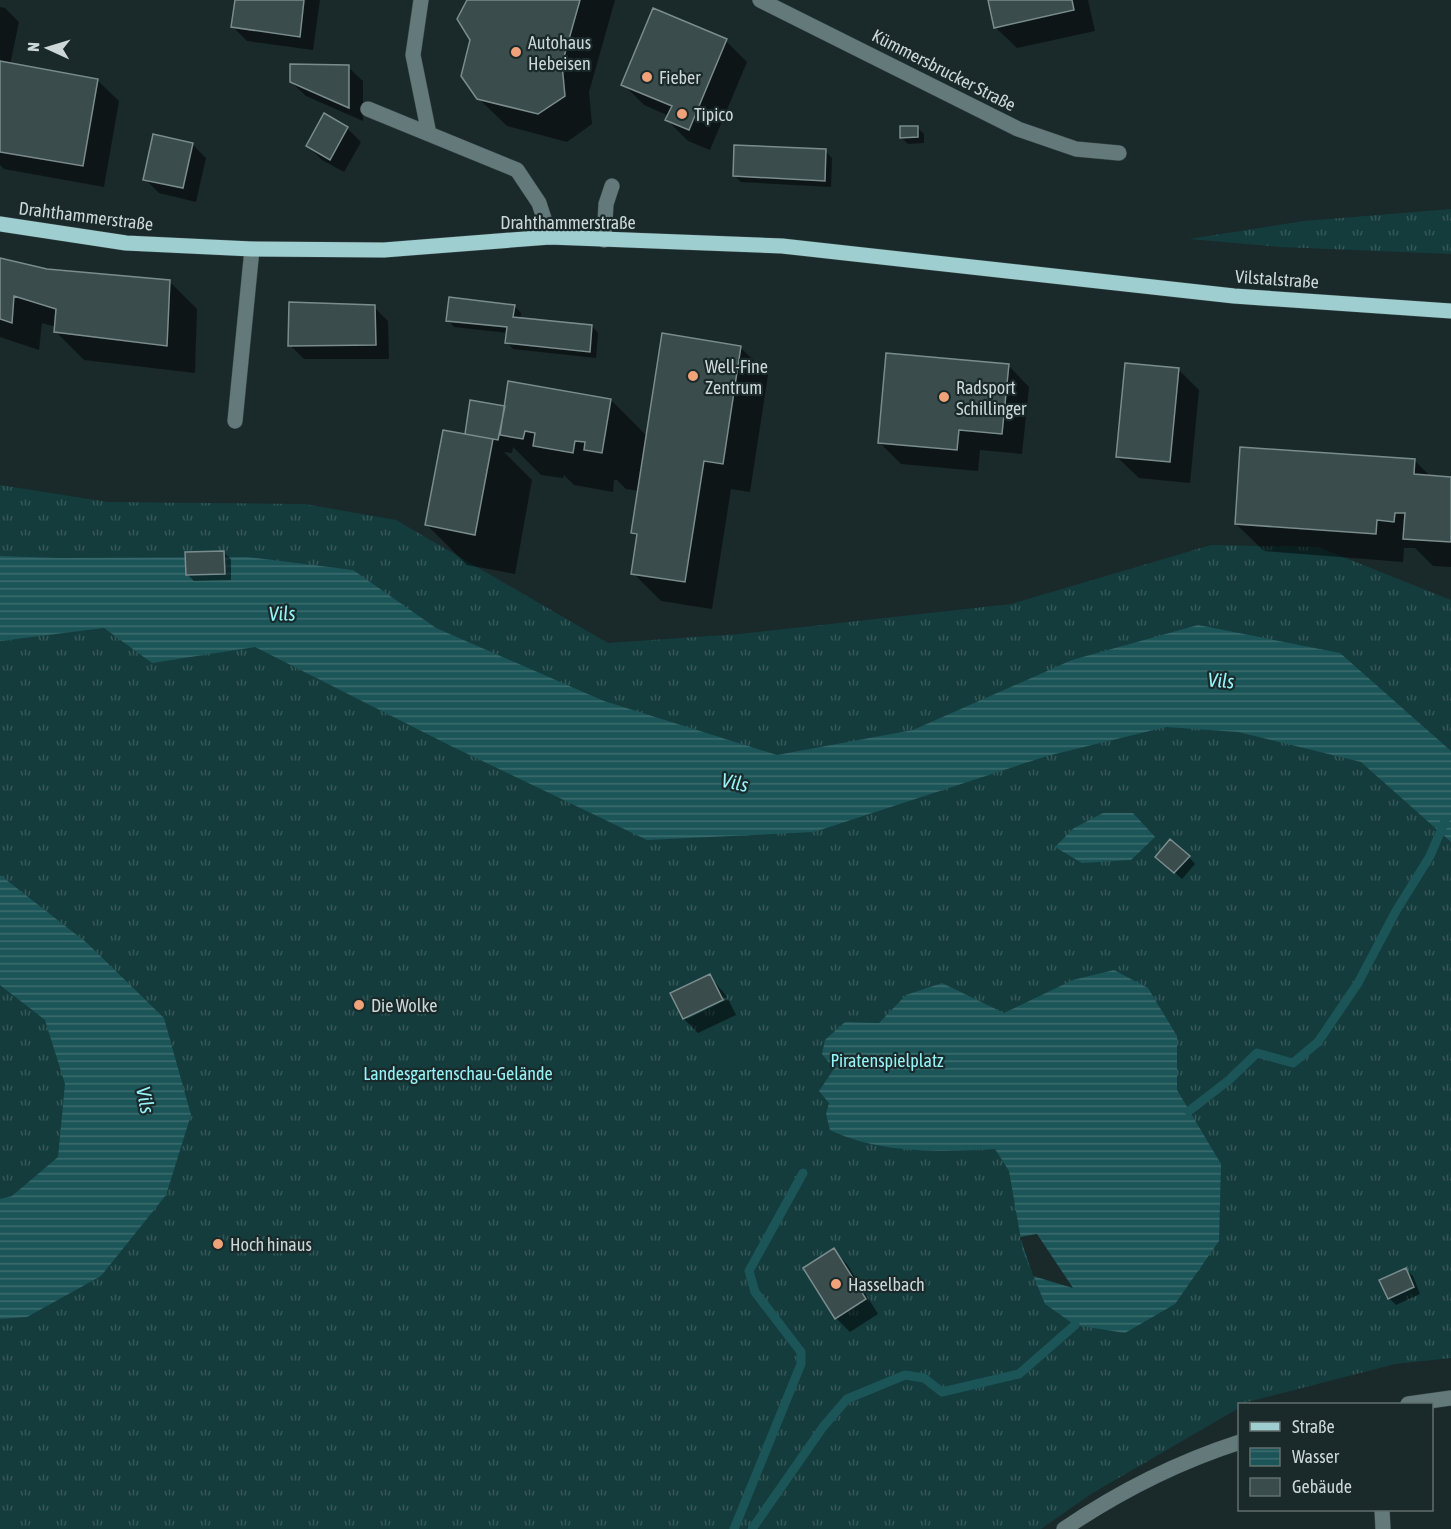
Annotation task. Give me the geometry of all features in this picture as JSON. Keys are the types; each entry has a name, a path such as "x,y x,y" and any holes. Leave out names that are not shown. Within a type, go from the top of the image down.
{"main road":[{"name":"Drahthammerstraße","path":"0,224 126,243 252,249 384,250 549,237 782,246 1100,281"},
{"name":"Vilstalstraße","path":"1100,281 1234,296 1451,311"}],"street":[{"path":"422,0 414,55 429,134"},
{"name":"Kümmersbrucker Straße","path":"760,0 1018,129 1076,149 1119,153"},
{"path":"368,109 517,170 539,203 549,237"},
{"path":"604,240 606,204 612,186"},
{"path":"235,421 252,249"},
{"path":"1415,1403 1451,1398"},
{"path":"1064,1529 1099,1505 1209,1452 1238,1442"},
{"path":"1382,1511 1383,1529"}],"green space":[{"path":"1451,209 1451,254 1281,247 1189,239 1304,221"},
{"name":"Landesgartenschau-Gelände","path":"0,485 108,502 305,504 396,520 608,643 739,634 1011,604 1211,545 1318,547 1451,600 1451,1358 1395,1364 1238,1403 1238,1409 1091,1494 1041,1529 0,1529"},
{"path":"721,1047 744,1063 733,1079 710,1064"}],"water":[{"name":"Vils","path":"0,556 247,557 353,570 436,628 604,701 777,755 913,730 1072,660 1198,625 1340,653 1451,751 1451,842 1361,762 1238,732 1166,727 1047,756 814,832 647,840 449,745 255,647 152,663 104,628 0,641"},
{"path":"1103,813 1133,813 1155,837 1131,860 1082,863 1055,847 1074,828"},
{"name":"Vils","path":"0,875 87,943 164,1018 191,1115 166,1195 101,1276 27,1317 0,1319 0,1199 12,1196 58,1157 65,1084 45,1020 0,985"},
{"path":"1114,970 1148,988 1177,1036 1177,1090 1221,1164 1219,1241 1175,1304 1125,1333 1075,1325 1045,1304 1023,1251 1009,1171 995,1149 911,1150 869,1144 849,1138 830,1130 826,1114 829,1103 819,1091 834,1069 822,1054 825,1040 845,1022 879,1023 906,995 942,983 1004,1013 1073,980"}],"pier":[{"path":"1037,1234 1073,1288 1033,1276 1020,1237"}],"building":[{"path":"235,0 304,0 300,37 231,27"},
{"name":"Autohaus Hebeisen","path":"467,0 580,0 562,64 565,96 538,114 477,99 461,76 470,40 457,19"},
{"path":"988,0 1072,0 1074,10 994,28"},
{"path":"653,8 727,39 689,130 665,120 672,106 621,85"},
{"path":"0,61 98,79 83,166 0,152"},
{"path":"290,64 349,65 349,108 290,82"},
{"path":"324,113 348,127 330,160 306,146"},
{"path":"900,126 918,126 918,137 900,138"},
{"path":"153,134 193,143 183,188 143,180"},
{"path":"734,145 826,149 825,181 733,176"},
{"path":"0,258 47,269 170,280 167,346 54,332 56,309 14,296 12,323 0,319"},
{"path":"449,297 515,305 513,317 592,325 590,352 505,343 507,327 446,321"},
{"path":"289,302 375,305 376,345 288,346"},
{"path":"662,333 741,346 723,464 704,461 685,582 631,574 637,534 631,533"},
{"name":"Radsport Schillinger","path":"886,353 1009,364 1002,434 959,430 957,450 878,443"},
{"path":"1125,363 1179,368 1170,462 1116,457"},
{"path":"508,381 611,399 602,453 584,450 585,442 575,441 573,453 533,446 535,433 525,431 523,439 500,435"},
{"path":"470,400 505,406 498,440 465,434"},
{"path":"443,430 493,439 475,535 425,525"},
{"path":"1240,447 1415,459 1414,474 1451,477 1451,542 1403,539 1405,513 1395,513 1394,522 1377,520 1376,534 1235,524"},
{"path":"224,551 225,574 186,575 185,552"},
{"path":"1170,839 1190,856 1174,873 1155,857"},
{"path":"710,974 723,1000 683,1019 670,993"},
{"path":"834,1248 866,1299 835,1319 803,1268"},
{"path":"1406,1268 1414,1287 1388,1299 1379,1280"}],"waterway":[{"path":"1189,1111 1229,1080 1257,1053 1293,1063 1318,1042 1358,983 1396,911 1430,856 1445,821"},
{"path":"734,1529 801,1364 801,1352 755,1292 749,1271 803,1173"},
{"path":"752,1529 823,1427 847,1399 905,1375 924,1378 942,1392 1019,1374 1075,1325"}],"place":[{"name":"Autohaus Hebeisen","path":"516,52"},
{"name":"Fieber","path":"647,77"},
{"name":"Tipico","path":"682,114"},
{"name":"Well-Fine Zentrum","path":"693,376"},
{"name":"Radsport Schillinger","path":"944,397"},
{"name":"Die Wolke","path":"359,1005"},
{"name":"Hoch hinaus","path":"218,1244"},
{"name":"Hasselbach","path":"836,1284"}],"park label":[{"name":"Piratenspielplatz","path":"887,1060"}]}
